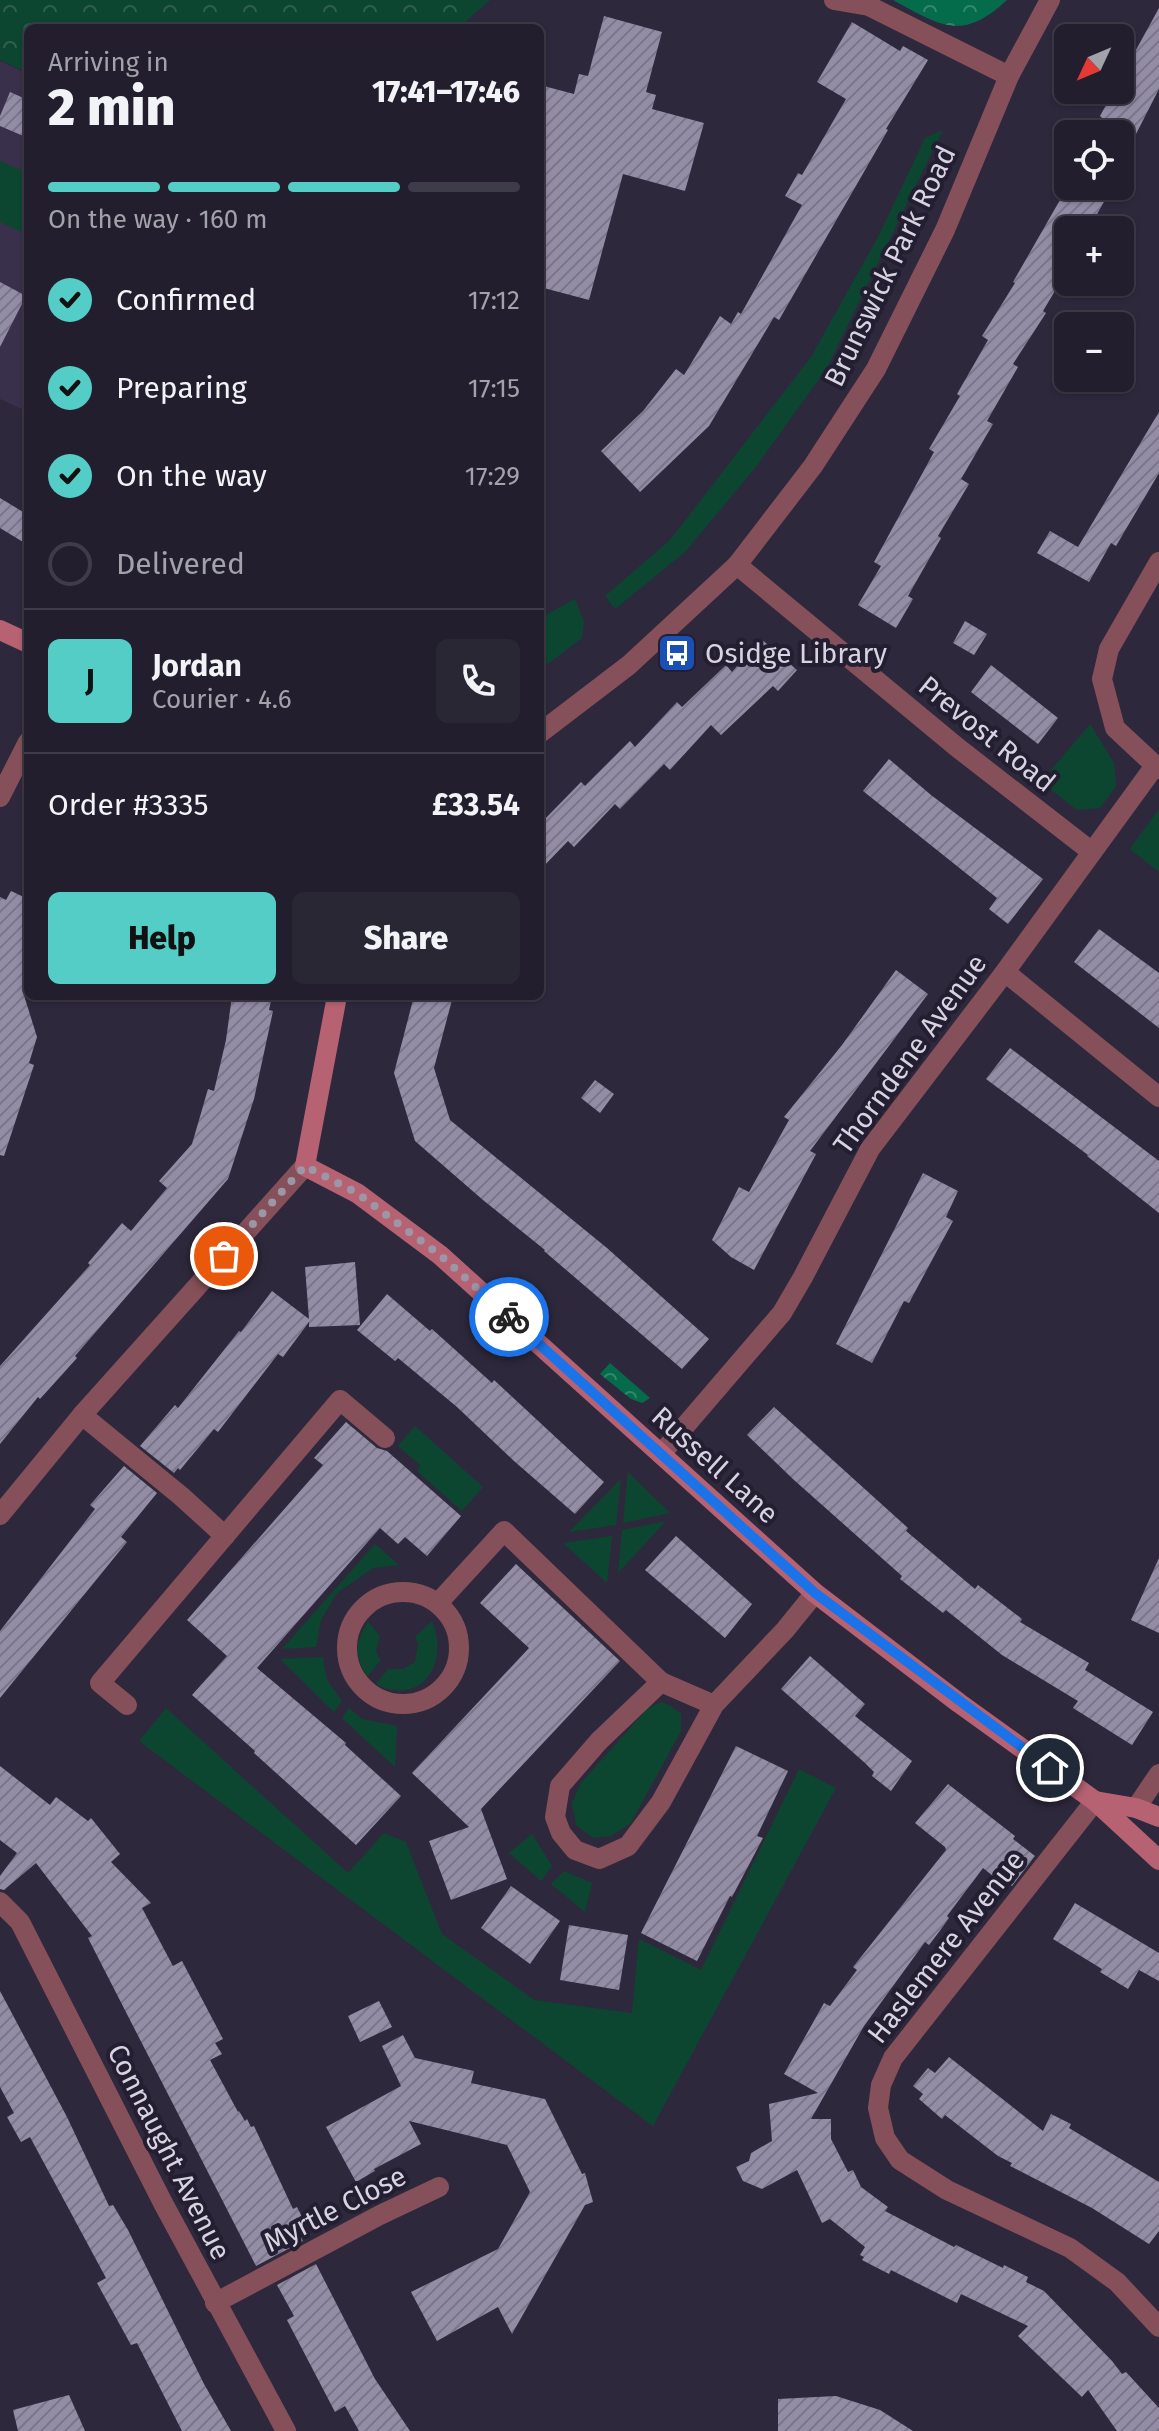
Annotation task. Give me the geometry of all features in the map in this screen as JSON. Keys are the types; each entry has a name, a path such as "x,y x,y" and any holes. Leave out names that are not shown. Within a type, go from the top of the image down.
{"main road":[{"path":"0,630 24,641"},
{"path":"305,1166 336,1000"},
{"name":"Russell Lane","path":"305,1166 357,1193 440,1255 815,1593 959,1703 1095,1801 1159,1860"},
{"name":"Russell Lane","path":"1095,1801 1136,1808 1159,1817"}],"street":[{"path":"834,0 869,6 1009,76"},
{"name":"Brunswick Park Road","path":"544,730 629,665 737,565 813,466 876,369 945,230 1009,76 1050,0"},
{"path":"1157,768 1115,728 1102,679 1109,649 1159,562"},
{"name":"Prevost Road","path":"737,565 958,748 1092,852"},
{"path":"0,797 24,750"},
{"name":"Thorndene Avenue","path":"661,1454 782,1313 870,1149 1157,768"},
{"path":"1005,972 1159,1097"},
{"path":"0,1515 82,1415 305,1166"},
{"path":"127,1705 100,1683 340,1400 385,1438"},
{"path":"82,1415 225,1536"},
{"path":"438,1603 504,1531 661,1682 714,1705"},
{"path":"403,1591 421,1594 438,1603 449,1614 457,1632 459,1660 451,1679 441,1690 424,1700 405,1704 389,1702 371,1694 352,1671 346,1654 355,1617 384,1594 403,1591"},
{"path":"661,1682 599,1741 560,1786 555,1817 561,1833 575,1850 599,1859 628,1846 661,1802 714,1705 785,1630 815,1593"},
{"path":"1136,1808 1159,1774"},
{"name":"Haslemere Avenue","path":"1095,1801 893,2058 881,2085 878,2108 885,2138 900,2160 947,2190 1070,2248 1117,2282 1159,2327"},
{"name":"Connaught Avenue","path":"0,1902 20,1922 215,2303 286,2431"},
{"name":"Myrtle Close","path":"215,2303 439,2187"}],"shaded area":[{"path":"0,61 24,72 24,410 0,399"}],"green space":[{"path":"0,0 490,0 463,24 24,24 24,71 0,60"},
{"path":"893,0 1007,0 977,21 951,26 925,17"},
{"path":"943,130 827,368 756,467 685,552 615,609 605,596 670,540 811,357 878,237 925,138"},
{"path":"0,161 24,171 24,233 0,222"},
{"path":"575,599 584,622 582,638 549,663 544,663 544,616"},
{"path":"1090,724 1114,763 1116,786 1100,808 1077,810 1041,782"},
{"path":"1159,810 1159,872 1130,849"},
{"path":"610,1363 650,1398 642,1403 631,1399 600,1374"},
{"path":"415,1426 483,1487 462,1511 417,1471 420,1465 398,1446"},
{"path":"628,1472 670,1513 623,1523"},
{"path":"621,1479 616,1525 569,1532"},
{"path":"666,1521 618,1573 622,1530"},
{"path":"612,1536 607,1583 563,1543"},
{"path":"375,1544 399,1565 373,1568 337,1593 321,1620 316,1647 282,1649"},
{"path":"432,1621 437,1654 429,1676 412,1688 401,1690 376,1684 388,1669 403,1669 415,1662 418,1644 415,1637"},
{"path":"368,1622 380,1636 376,1651 380,1661 367,1677 358,1649"},
{"path":"323,1657 327,1680 342,1701 334,1712 280,1659"},
{"path":"661,1702 681,1714 681,1731 631,1823 611,1836 593,1838 576,1825 572,1804 580,1784 648,1708"},
{"path":"166,1708 348,1873 384,1833 406,1842 442,1934 534,2000 632,2013 639,1939 701,1970 799,1769 836,1788 653,2126 139,1741"},
{"path":"349,1708 362,1719 397,1726 395,1767 342,1718"},
{"path":"532,1834 552,1866 541,1881 509,1853"},
{"path":"564,1871 592,1883 585,1912 551,1884"}],"building":[{"path":"1159,8 1159,89 1136,134 1134,120 1101,120 1100,116 1106,104 1134,104 1134,54"},
{"path":"604,16 662,32 646,92 656,95 652,109 704,123 685,191 623,174 589,300 544,288 544,86 574,94 579,74 588,76"},
{"path":"852,22 900,51 903,46 928,60 779,320 774,317 709,426 640,492 601,451 643,411 676,369 684,375 720,316 731,324 738,312 741,314 802,205 785,196 798,173 802,175 846,99 817,82"},
{"path":"10,92 24,98 24,136 0,126 0,116"},
{"path":"1060,200 1105,200 1096,216 1054,216 1054,293 1043,311 1046,313 1013,364 1018,367 987,421 993,424 961,479 969,484 938,536 941,538 908,596 913,599 896,628 858,605 881,566 874,562 934,452 929,449 988,340 982,336"},
{"path":"0,282 24,295 24,300 0,347"},
{"path":"1159,412 1159,473 1116,546 1111,543 1089,582 1037,553 1050,531 1078,547"},
{"path":"0,498 24,513 24,543 0,528"},
{"path":"965,621 987,634 974,655 953,643"},
{"path":"761,639 797,670 778,691 773,686 721,735 711,725 670,770 664,764 620,809 615,804 574,847 568,841 544,866 544,820 581,782 585,786 630,741 635,747 677,702 682,707 726,665 732,672"},
{"path":"991,665 1058,718 1038,744 971,692"},
{"path":"889,759 931,795 1043,879 1008,924 989,909 997,898 863,791"},
{"path":"11,891 24,897 22,989 37,1037 29,1063 34,1065 4,1156 0,1155 0,897 6,900"},
{"path":"1099,929 1159,973 1159,1028 1074,962"},
{"path":"896,970 928,994 810,1151 816,1154 754,1270 731,1257 712,1240 739,1187 749,1192 789,1120 784,1117 842,1045"},
{"path":"231,1000 271,1000 269,1010 273,1011 254,1099 228,1179 0,1444 0,1366 90,1265 88,1263 122,1223 131,1231 167,1188 159,1181 192,1144 208,1089 214,1091"},
{"path":"413,1000 452,1000 434,1068 450,1120 607,1248 709,1339 682,1369 415,1141 394,1073"},
{"path":"1010,1048 1159,1161 1159,1213 986,1079"},
{"path":"595,1080 614,1094 600,1113 581,1098"},
{"path":"923,1173 958,1191 946,1217 953,1221 909,1303 904,1301 872,1363 836,1344"},
{"path":"355,1262 360,1325 309,1327 309,1322 283,1357 278,1354 218,1432 214,1429 180,1470 178,1468 174,1473 140,1446 175,1405 178,1408 272,1291 309,1319 305,1267"},
{"path":"387,1294 492,1383 494,1380 604,1482 575,1514 457,1407 398,1358 395,1361 357,1330"},
{"path":"774,1407 908,1528 906,1531 975,1589 978,1585 1022,1619 1020,1622 1089,1663 1085,1670 1153,1712 1132,1745 1073,1708 1078,1701 1002,1655 946,1610 943,1613 900,1579 902,1576 794,1480 747,1435"},
{"path":"346,1422 377,1448 387,1451 461,1516 427,1556 405,1537 398,1544 380,1528 257,1668 346,1743 401,1796 356,1845 192,1695 227,1656 187,1620 323,1465 314,1458"},
{"path":"124,1466 157,1493 121,1537 127,1542 0,1698 0,1631 95,1509 90,1505"},
{"path":"676,1536 752,1604 725,1638 645,1570"},
{"path":"1159,1558 1159,1633 1131,1620"},
{"path":"516,1564 620,1661 481,1809 507,1879 451,1900 429,1841 469,1827 412,1773 529,1648 480,1603"},
{"path":"810,1656 865,1704 855,1716 912,1761 891,1791 872,1776 874,1772 865,1763 781,1689"},
{"path":"736,1746 788,1771 757,1836 763,1838 697,1961 641,1933"},
{"path":"0,1766 50,1805 56,1797 88,1821 91,1818 120,1854 111,1862 151,1903 142,1908 173,1966 182,1961 223,2039 215,2043 222,2054 210,2060 238,2112 251,2127 254,2126 293,2209 297,2207 311,2235 303,2241 256,2266 88,1938 92,1936 36,1863 4,1890 0,1889 0,1876 17,1853 0,1840"},
{"path":"948,1784 1015,1836 1013,1839 1035,1856 1012,1886 983,1868 947,1916 949,1918 939,1932 929,1945 925,1942 864,2026 811,2119 831,2119 831,2139 848,2172 853,2170 861,2187 888,2207 885,2211 954,2247 956,2245 1028,2277 1026,2282 1044,2291 1122,2374 1126,2372 1159,2408 1159,2431 1117,2431 1088,2390 1082,2397 1018,2336 1028,2326 961,2294 957,2303 891,2270 889,2274 862,2260 864,2257 860,2255 865,2247 830,2219 822,2223 797,2170 762,2189 743,2181 736,2167 749,2161 751,2153 772,2141 769,2104 818,2093 784,2074 824,2003 830,2006 857,1970 853,1967 946,1850 915,1823"},
{"path":"511,1886 560,1921 530,1964 481,1928"},
{"path":"1075,1903 1159,1953 1159,1981 1139,1970 1128,1989 1053,1939"},
{"path":"569,1925 628,1935 619,1990 560,1980"},
{"path":"0,1991 67,2117 109,2206 113,2205 128,2230 204,2384 231,2431 182,2431 137,2343 131,2345 97,2283 106,2278 30,2137 21,2142 7,2117 14,2113 0,2087"},
{"path":"379,2001 392,2027 360,2042 348,2016"},
{"path":"403,2035 415,2058 474,2071 471,2083 545,2099 582,2174 585,2173 593,2202 585,2205 512,2334 498,2307 437,2341 411,2292 498,2249 530,2192 507,2145 409,2121 421,2144 356,2182 326,2127 401,2086 382,2046"},
{"path":"949,2057 1043,2131 1051,2114 1159,2182 1159,2231 1149,2244 1092,2208 1010,2166 1012,2163 998,2156 945,2115 942,2119 919,2099 923,2094 913,2086 928,2068 935,2073"},
{"path":"316,2264 375,2379 410,2431 359,2431 345,2406 335,2412 287,2320 294,2316 277,2285"},
{"path":"69,2395 85,2431 18,2431 13,2410"},
{"path":"836,2396 880,2410 913,2431 778,2431 778,2399"}],"way so far":[{"path":"224,1256 305,1166 357,1193 440,1255 509,1317"}],"place":[{"name":"Osidge Library","path":"677,653"}],"route":[{"path":"509,1317 815,1593 1050,1768"}]}
